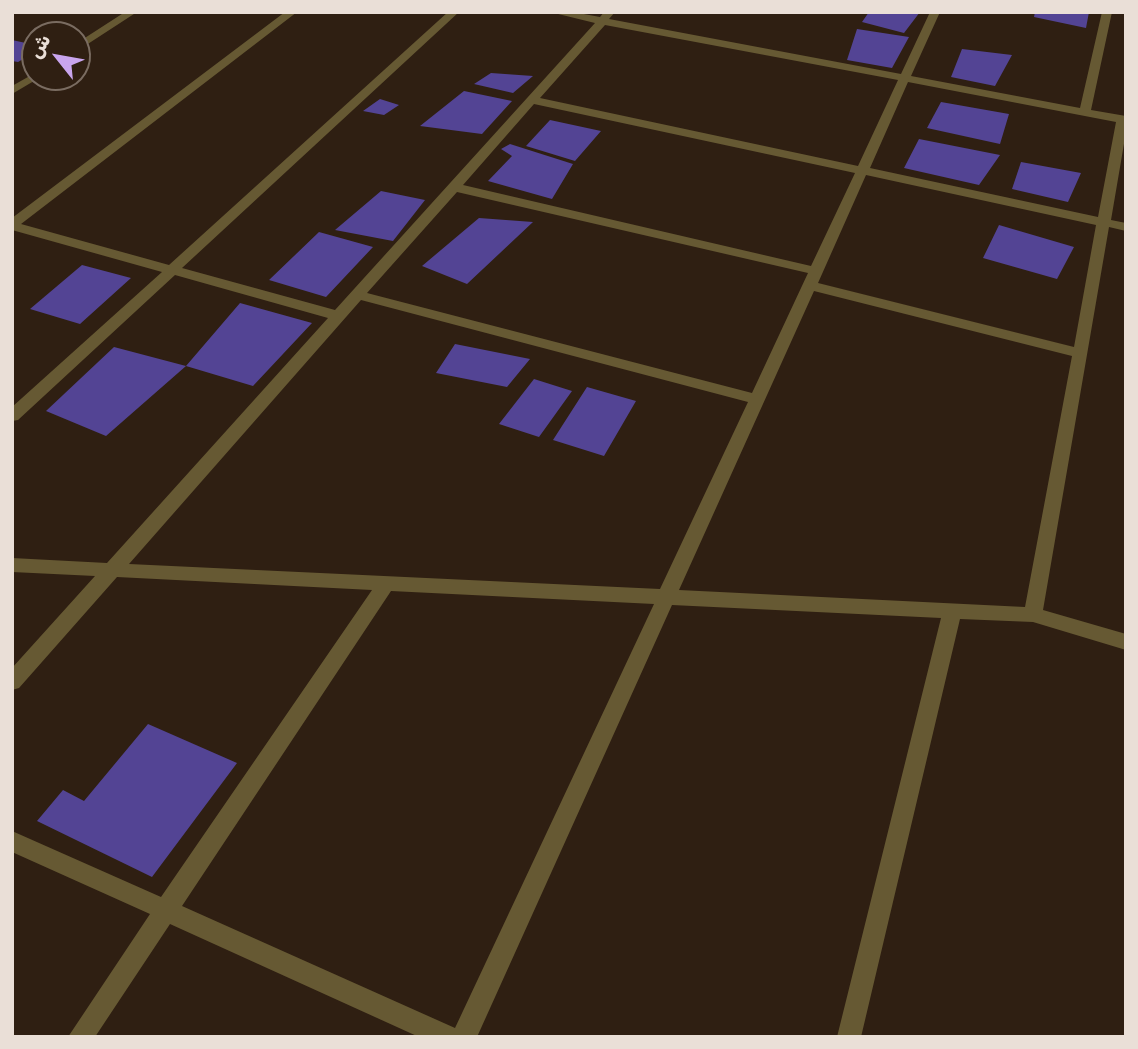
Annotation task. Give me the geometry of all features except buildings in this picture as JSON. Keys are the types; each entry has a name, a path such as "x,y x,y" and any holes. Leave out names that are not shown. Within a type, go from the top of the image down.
{"street":[{"path":"91,39 132,12"},
{"path":"12,225 292,12"},
{"path":"12,416 454,12"},
{"path":"555,12 606,17 1124,120 1033,615"},
{"path":"464,1037 935,12"},
{"path":"1085,112 1107,12"},
{"path":"12,682 606,17"},
{"path":"532,100 1126,226"},
{"path":"454,187 815,271"},
{"path":"12,225 339,316"},
{"path":"808,285 1080,353"},
{"path":"357,295 755,400"},
{"path":"12,565 1033,615 1126,642"},
{"path":"80,1037 386,584"},
{"path":"849,1037 952,611"},
{"path":"12,841 447,1037"}]}
